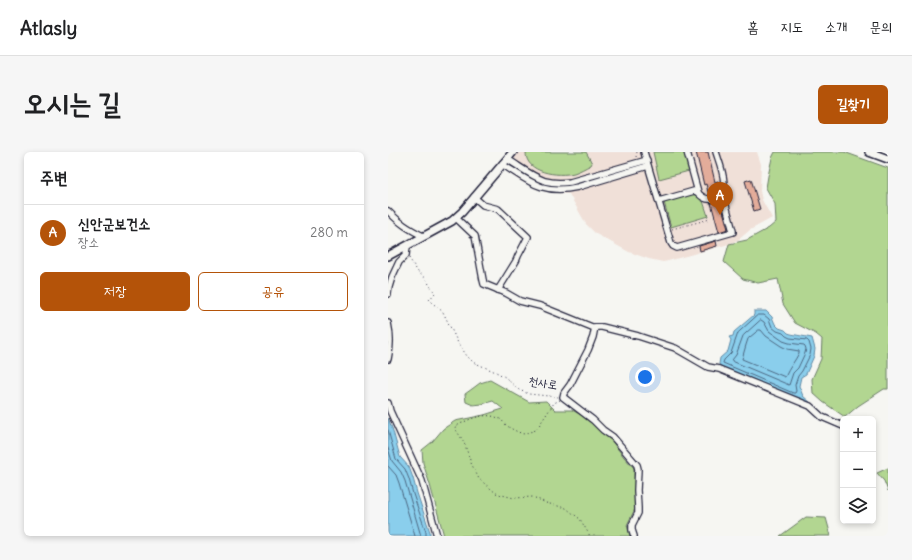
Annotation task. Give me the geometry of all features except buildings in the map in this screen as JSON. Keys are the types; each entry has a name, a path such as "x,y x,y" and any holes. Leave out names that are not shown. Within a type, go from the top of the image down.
{"main road":[{"path":"388,256 423,236 441,228 456,218 513,152"},
{"path":"869,152 888,159"}],"street":[{"path":"687,152 698,192 702,198 707,199 717,197 721,194 724,188 716,152"},
{"path":"644,153 671,243 677,248 733,232 722,191"},
{"path":"505,161 534,184 543,188 555,189 578,187 647,163"},
{"path":"659,201 694,191 698,192"},
{"path":"474,197 483,205 498,209 528,237 516,261 498,290"},
{"path":"388,211 402,224 423,236"},
{"path":"456,218 476,236 482,280 484,284 506,293 520,301 540,306 592,327 602,327 631,334 675,348 708,367 719,369 810,406 822,417 840,425"},
{"path":"388,294 392,277 406,254 407,246"},
{"path":"388,323 391,346 388,359"},
{"path":"563,398 564,393 570,385 588,350 595,327"},
{"name":"천사로","path":"563,398 613,437 636,465 638,469 638,514 632,525 634,536"},
{"path":"388,403 390,411 422,481 437,536"}],"path":[{"path":"667,230 710,219"},
{"name":"천사로","path":"406,254 435,293 429,300 443,312 458,343 473,362 498,372 519,390 529,394 563,398"},
{"path":"563,398 554,403 536,430 523,434 509,427 501,419 486,415 468,419 456,427 456,430 464,442 471,463 479,479 496,493 502,496 514,498 533,498 566,508 580,519 590,536"}],"shaded area":[{"path":"516,152 757,152 761,164 760,191 762,200 772,218 750,230 738,240 729,244 663,262 649,259 629,252 596,234 586,224 569,194 547,192 537,189 517,179 502,168"}],"green space":[{"path":"526,152 586,152 592,163 591,165 574,173 552,174 537,169 531,165 527,159"},
{"path":"653,152 684,152 689,171 659,179"},
{"path":"775,152 844,152 888,168 888,389 884,389 858,406 846,416 844,416 823,402 813,393 812,379 821,359 822,339 816,334 795,323 783,304 778,279 758,283 743,279 724,262 729,244 747,240 769,228 776,222 775,204 766,188 772,158"},
{"path":"695,193 703,201 708,216 671,227 664,202"},
{"path":"490,380 529,402 546,401 555,410 572,410 583,416 611,440 634,468 635,509 627,525 630,536 444,536 423,463 422,450 432,442 443,429 455,421 484,415 503,409 493,401 473,405 466,402 465,394 480,383"},
{"path":"888,468 888,491 884,481 877,473"},
{"path":"806,517 826,518 831,536 780,536"}],"water":[{"path":"754,311 766,311 779,328 788,333 812,338 815,349 814,356 806,374 801,377 799,386 803,396 811,403 721,367 719,364 720,358 728,351 731,340 729,337 733,336 734,332 754,315"},
{"path":"388,418 400,457 409,467 413,478 430,536 388,536"}],"place":[{"name":"신안군보건소","path":"720,215"}]}
